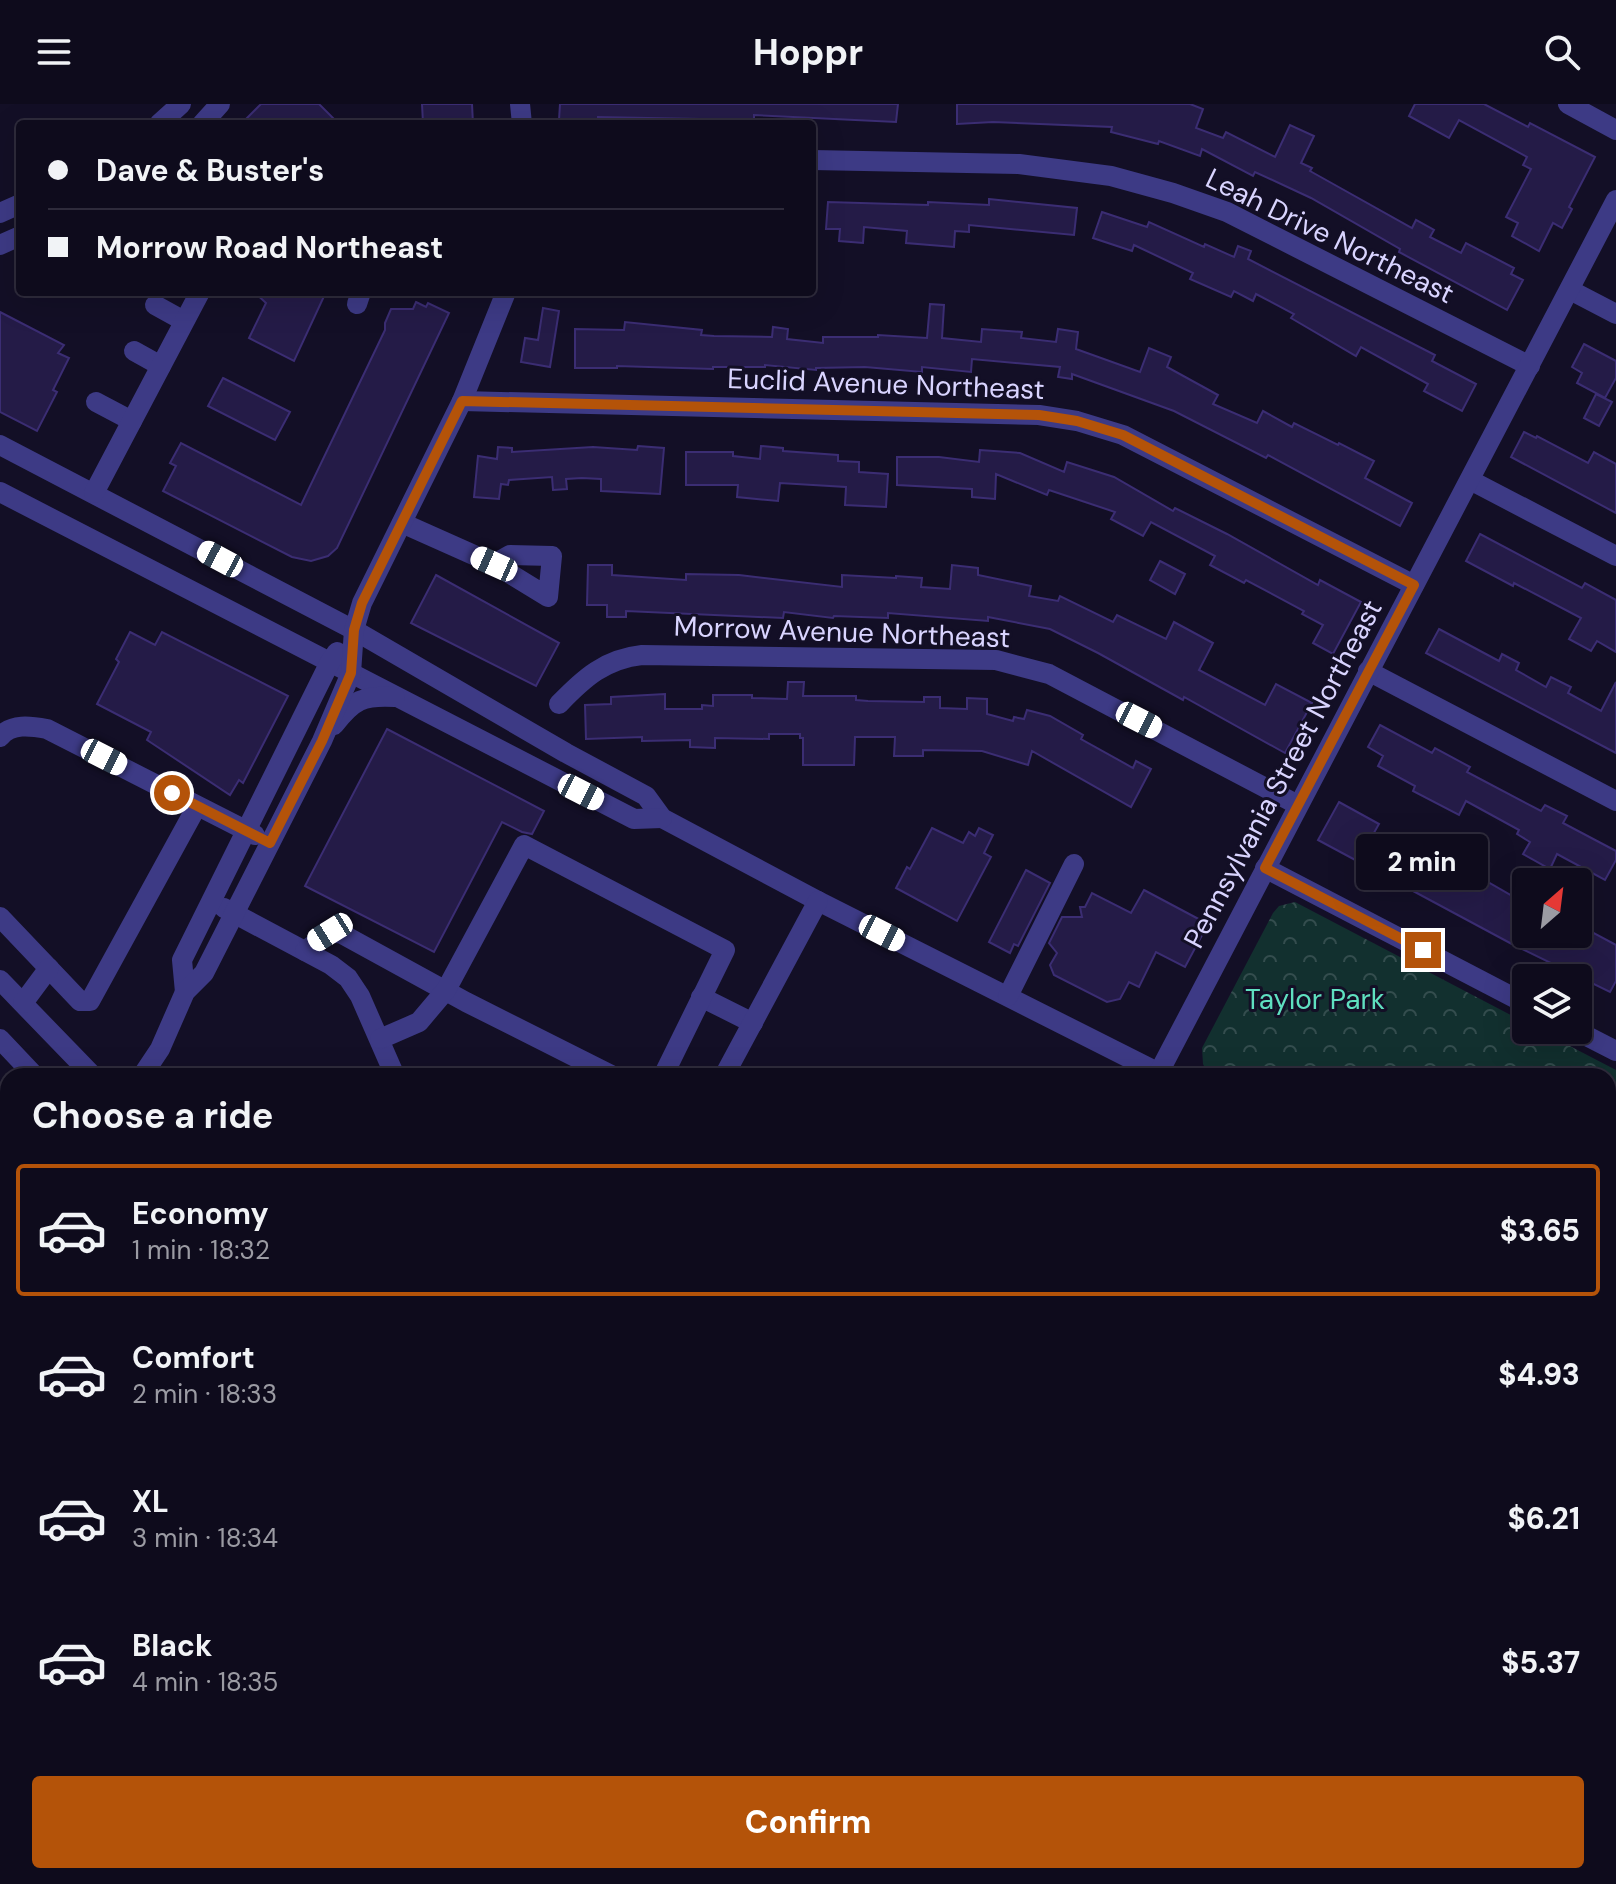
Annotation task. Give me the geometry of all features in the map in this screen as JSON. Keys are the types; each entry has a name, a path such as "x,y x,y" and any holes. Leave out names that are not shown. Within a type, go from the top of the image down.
{"street":[{"path":"163,120 181,104"},
{"path":"1568,104 1616,130"},
{"name":"Leah Drive Northeast","path":"816,160 1019,164 1111,176 1173,193 1227,212 1530,366"},
{"name":"Pennsylvania Street Northeast","path":"1164,1068 1265,868 1616,200"},
{"path":"1570,290 1616,314"},
{"path":"94,493 132,421 155,392 161,366 198,296"},
{"path":"147,1068 160,1049 185,992 204,973 322,741 351,673 354,630 362,603 462,401 504,296"},
{"path":"155,305 184,321"},
{"path":"134,351 161,366"},
{"name":"Euclid Avenue Northeast","path":"462,401 1039,415 1077,421 1123,435 1414,585"},
{"path":"96,402 132,421"},
{"path":"0,445 354,630 646,796 662,818 1147,1068"},
{"path":"1470,480 1616,556"},
{"path":"0,492 634,819 662,818"},
{"path":"402,523 494,564"},
{"path":"185,992 182,960 330,662 354,630"},
{"name":"Morrow Avenue Northeast","path":"559,704 583,679 603,665 642,655 996,660 1036,668 1063,680 1298,805"},
{"path":"1368,671 1616,801"},
{"path":"322,741 343,712 357,701 379,696 397,697"},
{"path":"0,737 11,728 34,726 47,729 270,843"},
{"path":"0,917 80,1001 90,1001 197,806"},
{"path":"380,1039 419,1022 446,990 524,845 725,950 667,1068"},
{"path":"1008,996 1074,864"},
{"path":"1265,868 1512,997"},
{"path":"210,901 305,951 348,978 360,996 392,1068"},
{"path":"728,1068 818,901"},
{"path":"305,951 330,932 342,934 597,1068"},
{"path":"23,1003 49,968"},
{"path":"0,980 85,1068"},
{"path":"701,997 753,1023"},
{"path":"0,1039 27,1068"},
{"path":"1592,1039 1616,1051"}],"green space":[{"name":"Taylor Park","path":"1295,902 1512,1016 1512,1044 1566,1044 1612,1068 1205,1068 1202,1048 1279,906"}],"building":[{"path":"261,104 319,104 335,120 245,120"},
{"path":"422,104 472,104 473,120 423,120"},
{"path":"560,104 898,104 896,122 754,115 754,120 598,117 598,120 559,120"},
{"path":"957,104 1190,104 1203,109 1196,128 1223,138 1226,132 1275,157 1290,125 1314,136 1301,163 1312,168 1310,171 1412,228 1416,220 1434,230 1430,237 1461,253 1466,243 1514,268 1511,274 1523,280 1507,310 1399,252 1400,249 1311,198 1255,172 1253,176 1202,149 1200,156 1159,141 1158,144 1111,132 1112,127 993,122 957,124"},
{"path":"1415,104 1484,104 1528,127 1530,123 1595,157 1569,207 1572,209 1562,228 1553,223 1539,251 1512,236 1518,223 1506,217 1531,169 1523,165 1527,157 1459,120 1449,138 1409,116"},
{"path":"989,199 1077,208 1074,235 969,225 969,232 955,231 954,247 906,243 907,231 864,227 863,243 839,241 840,229 826,229 828,202 989,205"},
{"path":"1102,212 1147,227 1149,222 1234,257 1238,246 1251,251 1248,259 1435,355 1432,361 1476,384 1462,411 1424,391 1428,384 1361,347 1356,356 1291,318 1294,314 1256,294 1253,301 1234,291 1231,297 1190,279 1193,273 1134,245 1132,251 1093,238"},
{"path":"258,296 324,296 294,361 249,338 266,303"},
{"path":"416,302 426,307 428,303 449,313 337,548 328,556 311,561 292,557 163,491 176,466 170,463 181,443 301,505 385,330 391,309 413,309"},
{"path":"930,304 944,305 942,338 981,342 982,329 1022,332 1021,338 1056,342 1058,329 1078,332 1076,349 1140,372 1149,348 1171,357 1167,367 1218,395 1213,404 1257,423 1263,411 1292,427 1294,423 1339,443 1374,461 1365,478 1412,503 1400,526 1268,455 1266,458 1174,411 1072,374 1072,379 1058,377 1060,367 972,359 971,372 922,367 922,372 865,367 816,370 765,365 713,369 575,368 575,329 624,330 625,322 702,330 701,335 714,336 772,337 773,327 788,329 787,339 823,343 823,337 878,335 927,338"},
{"path":"543,308 559,311 550,367 521,362 525,338 538,340"},
{"path":"0,312 64,345 58,353 69,358 53,390 57,392 37,431 0,412"},
{"path":"1584,344 1616,361 1616,378 1605,398 1577,383 1582,373 1572,367"},
{"path":"223,378 290,412 275,440 208,406"},
{"path":"1596,394 1612,402 1599,426 1584,418"},
{"path":"1524,432 1588,463 1594,452 1616,464 1616,513 1511,457"},
{"path":"638,446 664,448 660,494 601,491 601,479 582,478 566,479 567,489 553,490 552,477 509,480 508,485 501,484 499,499 474,497 478,456 497,459 498,447 512,448 512,452 593,447 637,450"},
{"path":"761,446 783,448 783,451 838,455 838,461 859,462 859,472 888,474 886,507 845,505 846,487 780,483 778,501 737,497 738,485 686,485 686,452 733,452 733,456 760,459"},
{"path":"980,450 1020,453 1064,472 1067,462 1114,477 1173,511 1175,508 1227,534 1318,585 1320,580 1361,602 1333,654 1313,643 1323,625 1302,614 1304,611 1210,565 1215,556 1151,522 1143,536 1111,519 1115,512 1049,490 1047,495 996,474 995,499 972,497 972,489 897,485 897,457 939,457 979,462"},
{"path":"1480,534 1582,588 1585,583 1616,600 1616,652 1597,641 1591,651 1569,639 1581,618 1466,561"},
{"path":"1160,561 1185,574 1175,594 1150,580"},
{"path":"588,565 612,565 612,575 686,580 686,574 739,575 842,587 842,575 896,576 922,578 921,587 950,589 952,565 978,568 978,575 1031,586 1029,596 1058,601 1060,596 1113,622 1117,615 1166,639 1174,622 1213,643 1199,670 1265,705 1276,684 1312,703 1285,753 1050,629 988,617 988,621 888,613 888,618 833,618 784,612 783,618 626,611 626,617 607,617 607,605 587,605"},
{"path":"436,575 559,643 536,686 411,623"},
{"path":"1439,629 1499,661 1502,654 1519,663 1516,670 1546,687 1551,677 1571,687 1568,693 1601,711 1616,682 1616,753 1426,653"},
{"path":"130,632 155,645 162,632 288,696 243,783 239,780 230,795 147,740 151,732 97,704 119,662 116,659"},
{"path":"788,682 804,682 803,696 856,696 856,700 924,702 924,697 940,697 940,708 967,709 967,698 987,699 987,714 1013,721 1014,717 1024,719 1027,710 1050,716 1083,735 1081,739 1133,768 1136,761 1151,769 1131,807 1032,751 1028,765 982,751 923,750 923,756 894,756 895,737 855,737 854,765 803,765 803,738 800,734 769,734 769,739 715,738 715,748 690,747 690,740 642,741 642,737 586,739 585,705 611,704 611,697 665,694 665,709 702,709 702,705 713,706 713,695 787,699"},
{"path":"1380,725 1432,753 1435,748 1470,767 1467,772 1541,811 1545,805 1567,816 1563,823 1616,851 1616,860 1605,880 1592,873 1592,868 1583,868 1557,854 1548,868 1523,854 1530,842 1517,834 1519,830 1466,801 1459,815 1413,791 1415,786 1378,766 1383,756 1368,747"},
{"path":"387,729 544,811 532,834 502,822 434,952 305,886"},
{"path":"1339,802 1379,824 1371,838 1397,852 1403,840 1437,858 1439,854 1512,896 1512,944 1510,943 1318,840"},
{"path":"932,828 963,843 969,832 975,836 979,828 993,835 984,853 991,857 957,921 896,888"},
{"path":"1026,870 1050,883 1018,946 1014,944 1010,953 989,942"},
{"path":"1144,890 1208,924 1185,967 1156,952 1139,987 1129,982 1120,999 1107,1002 1054,975 1050,965 1057,953 1049,943 1062,917 1082,917 1080,907 1085,907 1092,893 1131,913"},
{"path":"1592,932 1616,945 1616,981 1610,992 1592,983 1592,964 1553,964 1520,948 1592,948"}],"route":[{"path":"172,793 270,843 322,741 351,673 354,630 362,603 462,401 1039,415 1077,421 1123,435 1414,585 1265,868 1423,950"}]}
